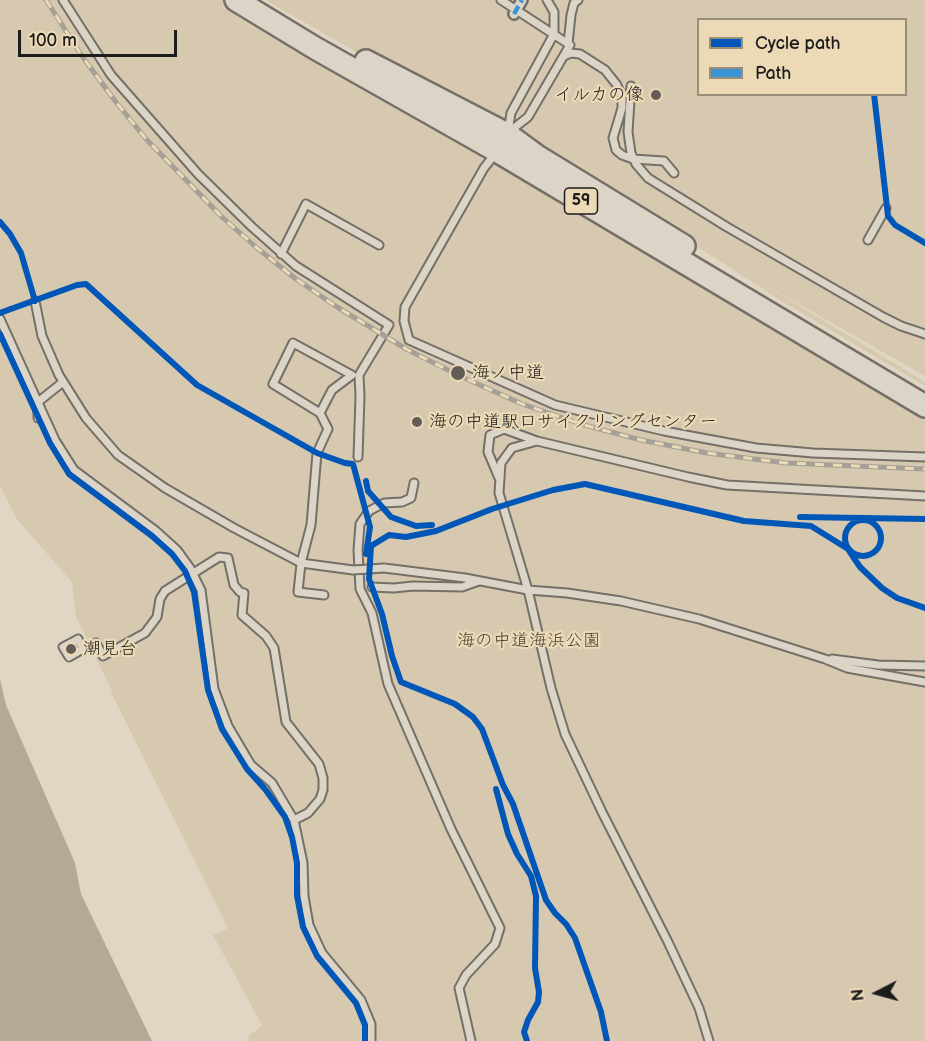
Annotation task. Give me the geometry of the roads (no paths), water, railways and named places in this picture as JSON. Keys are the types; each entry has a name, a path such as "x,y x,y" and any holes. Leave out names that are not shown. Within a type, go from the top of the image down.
{"main road":[{"name":"59","path":"236,0 315,48 502,142 537,156 925,393"},
{"name":"59","path":"258,0 502,142 925,406"}],"street":[{"path":"515,12 522,0"}],"lane":[{"path":"63,0 111,75 198,174 281,254 323,284 389,325 355,375 332,390 320,413"},
{"path":"501,0 515,12 569,44"},
{"path":"502,142 511,114 554,34 554,12 547,0"},
{"path":"578,0 574,3 571,15 569,44 564,57 528,117 502,142 484,168 405,306 404,321 409,340 555,405 664,431 756,448 813,453 925,457"},
{"path":"564,57 571,53 580,54 605,70 616,86 622,97 622,108 613,138 616,150 633,159 664,161 674,172"},
{"path":"631,86 628,132 633,159 648,178 727,227 883,317 925,334"},
{"path":"281,254 306,204 379,245"},
{"path":"868,240 886,208"},
{"path":"36,301 42,336 63,382 86,418 118,455 173,493 301,563 353,570 384,568 621,602 699,619 825,659 846,668 925,682"},
{"path":"0,319 55,440 74,470 156,531 177,550 193,574 201,590 214,689 228,726 251,765 272,783 294,820 303,863 304,896 309,925 322,952 361,1000 371,1024 371,1041"},
{"path":"324,595 298,592 301,563 310,525 317,453 328,429 320,413 273,384 293,343 355,375 360,396 358,457"},
{"path":"38,402 63,382"},
{"path":"38,402 38,418"},
{"path":"504,429 511,437 512,448"},
{"path":"499,479 488,452 490,435 504,429 537,441 727,484 925,496"},
{"path":"537,441 512,448 501,463 499,493 528,590 540,645 565,734 699,1008 709,1041"},
{"path":"414,483 411,498 402,502 384,503 369,511 360,524 357,550 360,589 372,614 388,684 451,829 500,928 495,944 466,975 459,988 471,1041"},
{"path":"83,650 96,643 103,656 145,633 157,617 160,599 165,591 219,557 228,558 234,585 244,593 242,615 266,636 274,648 286,722 319,764 323,778 324,790 320,800 308,813 294,820"},
{"path":"372,587 462,587 480,580"},
{"path":"825,659 925,666"}],"railway":[{"path":"46,0 84,59 146,139 222,217 296,279 408,350 522,404 584,425 641,440 707,453 786,463 925,469"}],"place":[{"name":"イルカの像","path":"656,95"},
{"name":"海ノ中道","path":"458,373"},
{"name":"海の中道駅口サイクリングセンター","path":"417,422"},
{"name":"潮見台","path":"71,649"}],"park label":[{"name":"海の中道海浜公園","path":"529,641"}]}
